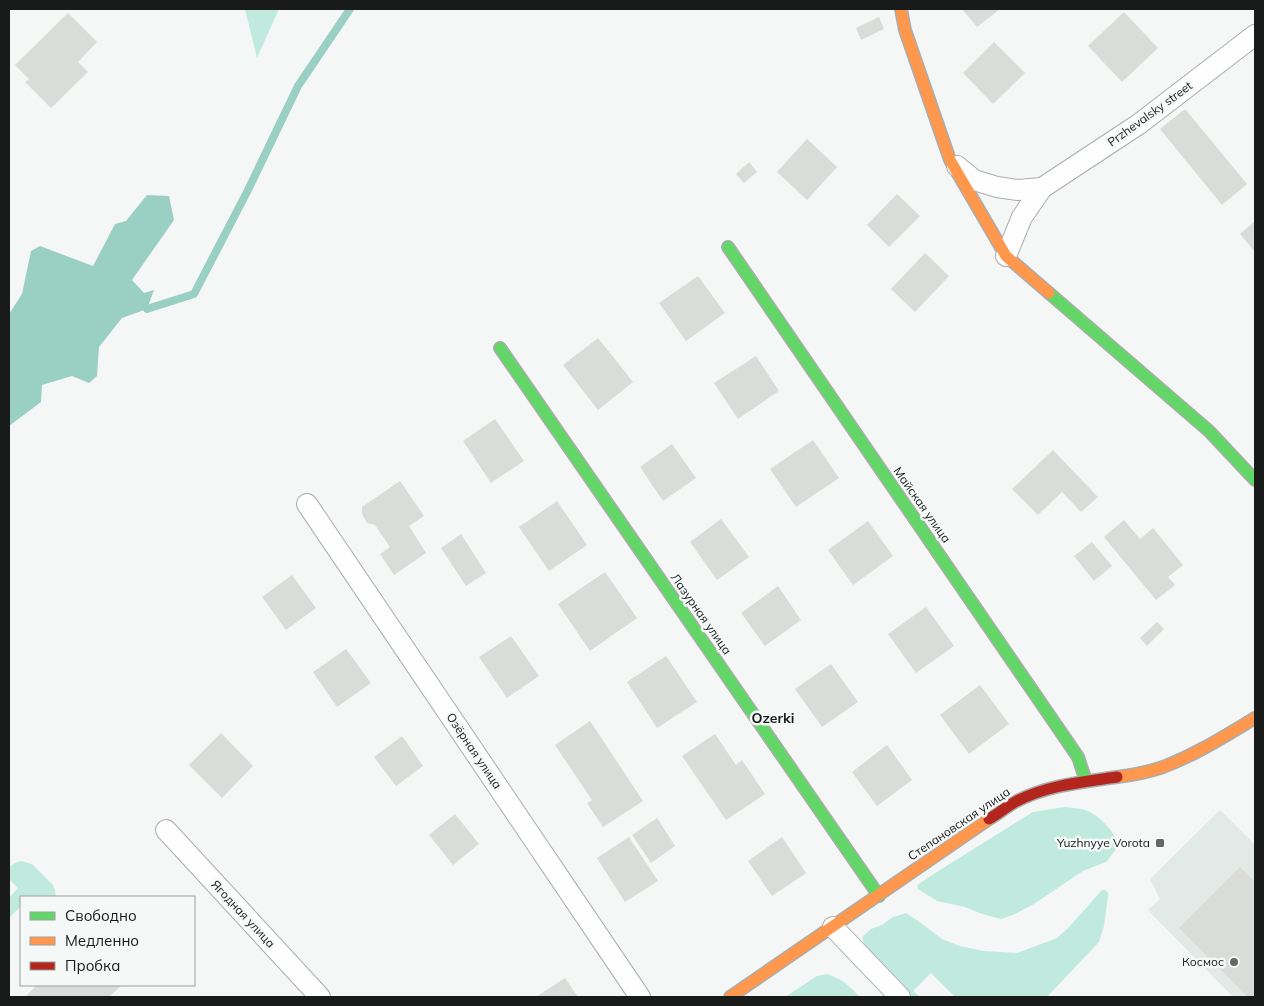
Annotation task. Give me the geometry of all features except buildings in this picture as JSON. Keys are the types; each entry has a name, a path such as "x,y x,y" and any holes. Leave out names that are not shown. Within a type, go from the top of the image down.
{"street":[{"path":"901,9 905,30 950,160 1006,256 1209,431 1255,480"},
{"name":"Przhevalsky street","path":"1006,256 1022,218 1042,188 1139,124 1255,35"},
{"name":"Przhevalsky street","path":"950,160 974,180 997,187 1018,190 1042,188"},
{"name":"Майская улица","path":"728,247 1078,757 1086,781"},
{"name":"Лазурная улица","path":"500,348 878,896"},
{"name":"Озёрная улица","path":"307,504 640,997"},
{"name":"Степановская улица","path":"730,997 1015,802 1034,793 1055,787 1149,771 1164,766 1209,744 1255,718"},
{"name":"Ягодная улица","path":"166,830 320,997"},
{"path":"834,927 900,997"}],"shaded area":[{"path":"245,9 279,9 257,58"},
{"path":"147,195 169,196 174,220 132,280 144,293 154,290 147,309 122,318 99,347 97,376 89,383 72,376 42,385 41,402 9,426 9,314 22,294 31,251 40,246 93,266 115,224 126,221"},
{"path":"1065,807 1083,809 1096,816 1107,825 1115,837 1117,848 1106,862 1083,871 1034,904 1001,919 965,907 937,901 918,889 917,885 1033,812"},
{"path":"1220,810 1255,845 1255,997 1233,997 1148,910 1160,899 1150,879"},
{"path":"21,861 32,864 53,885 56,896 20,896 20,907 9,918 9,898 18,888 9,879 9,867"},
{"path":"1102,890 1108,893 1108,896 1104,926 1099,942 1047,997 955,997 931,973 913,991 919,996 913,997 865,947 862,937 871,929 882,925 893,917 906,913 942,939 960,946 984,951 1017,953 1057,938"},
{"path":"827,974 842,981 860,997 785,997 817,976"}],"waterway":[{"path":"147,309 194,294 248,190 298,86 350,9"}],"traffic: fast":[{"path":"728,247 1078,757 1086,781"},
{"path":"1049,293 1209,431 1255,480"},
{"path":"500,348 879,896"}],"traffic: slow":[{"path":"901,9 905,30 950,160 1006,256 1049,293"},
{"path":"1117,777 1163,767 1187,757 1255,718"},
{"path":"730,997 989,819"}],"traffic: jam":[{"path":"989,819 1027,796 1065,785 1117,777"}],"place":[{"name":"Yuzhnyye Vorota","path":"1160,843"},
{"name":"Космос","path":"1234,962"}],"district":[{"name":"Ozerki","path":"773,718"}]}
